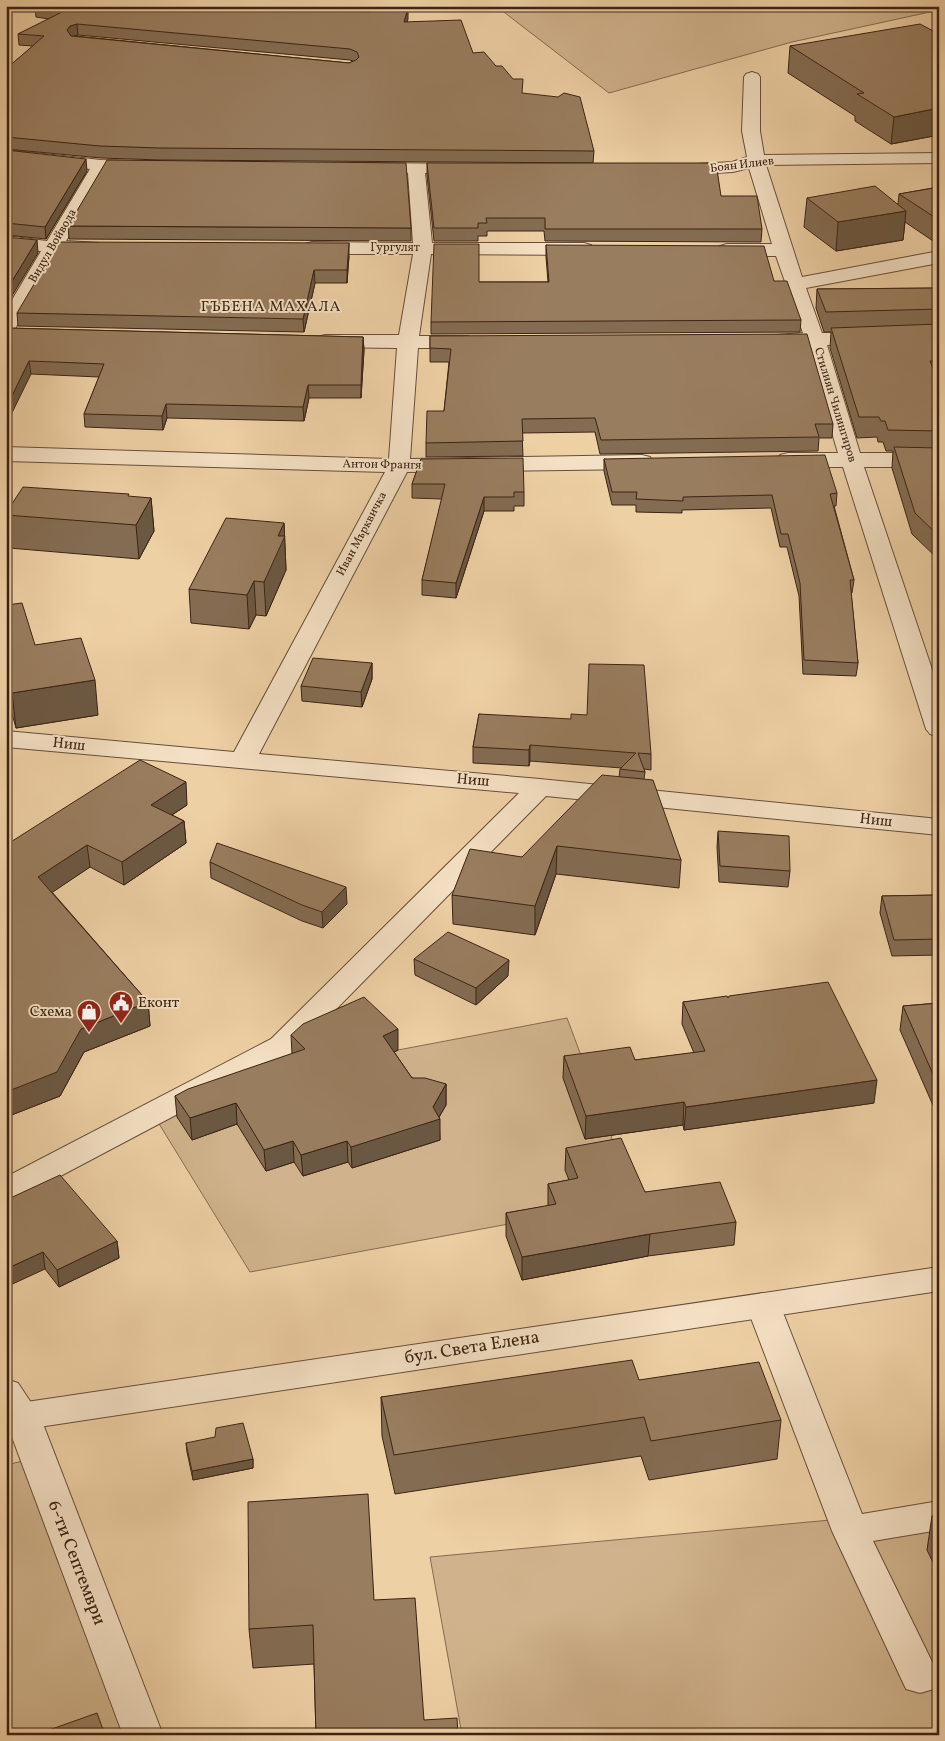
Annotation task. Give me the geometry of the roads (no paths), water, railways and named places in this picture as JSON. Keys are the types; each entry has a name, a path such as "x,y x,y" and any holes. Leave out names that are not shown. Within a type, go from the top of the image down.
{"street":[{"name":"Стилиян Чилингиров","path":"752,77 751,131 756,160 939,729"},
{"path":"6,156 101,165 161,167"},
{"name":"Боян Илиев","path":"658,170 734,167 756,160 939,158"},
{"name":"Видул Войвода","path":"6,327 101,165"},
{"path":"347,168 475,168"},
{"name":"Иван Мърквичка","path":"242,761 399,466 408,342 423,248 416,168"},
{"path":"6,242 53,247 111,247"},
{"name":"Гургулят","path":"296,248 598,249"},
{"path":"706,250 784,250"},
{"path":"795,284 939,257"},
{"path":"756,340 939,336"},
{"path":"310,340 488,342"},
{"name":"Антон Франгя","path":"6,454 399,466 664,462"},
{"path":"772,460 939,460"},
{"name":"Ниш","path":"6,739 540,787 939,827"},
{"path":"6,1191 282,1046 540,787"},
{"name":"бул. Света Елена","path":"11,1409 939,1279"},
{"path":"763,1305 850,1531 920,1677"},
{"name":"6-ти Септември","path":"11,1409 142,1735"},
{"path":"850,1531 939,1515"}],"place":[{"name":"Еконт","path":"121,1024"},
{"name":"Схема","path":"89,1033"}],"district":[{"name":"ГЪБЕНА МАХАЛА","path":"271,307"}]}
